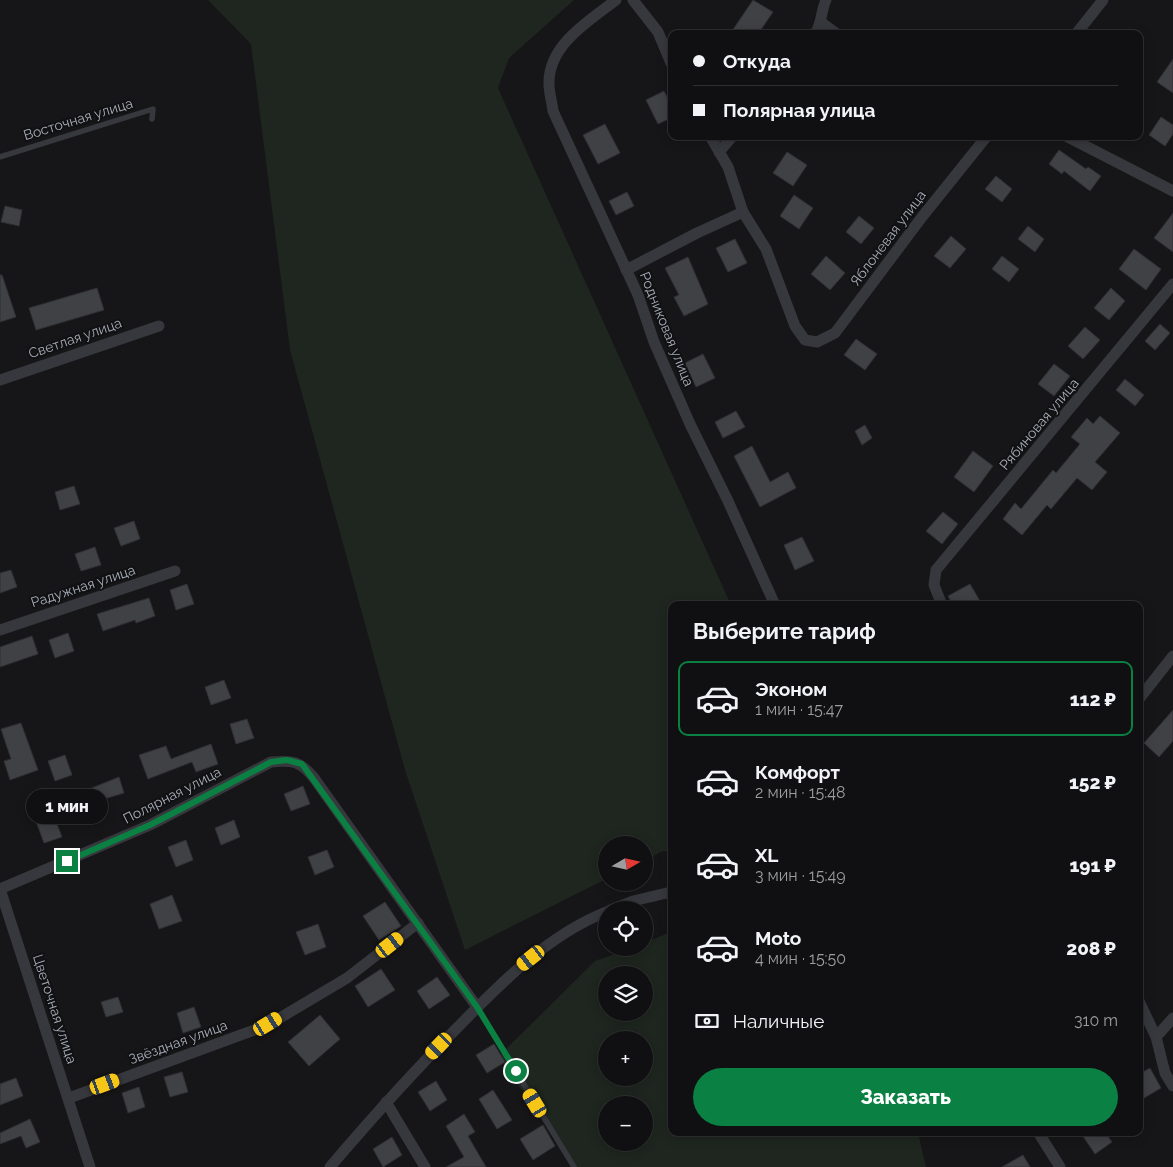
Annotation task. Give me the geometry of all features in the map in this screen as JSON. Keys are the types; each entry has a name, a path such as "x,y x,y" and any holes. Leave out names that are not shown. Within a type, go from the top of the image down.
{"street":[{"name":"Родниковая улица","path":"616,0 574,32 554,60 549,83 553,111 626,270 690,424 773,601"},
{"path":"633,0 658,32 668,56"},
{"path":"818,30 822,23 821,10 826,0"},
{"path":"1079,30 1103,0"},
{"path":"822,23 832,30"},
{"path":"626,270 697,233 743,212 728,167 712,140"},
{"path":"719,152 730,140"},
{"name":"Яблоневая улица","path":"743,212 766,249 796,326 805,340 817,342 834,333 922,216 984,140"},
{"path":"1074,140 1173,191"},
{"name":"Рябиновая улица","path":"940,601 934,585 936,570 1173,284"},
{"name":"Светлая улица","path":"0,380 159,326"},
{"name":"Радужная улица","path":"0,630 175,571"},
{"path":"1143,694 1173,656"},
{"name":"Полярная улица","path":"0,889 150,825 271,762 287,760 302,764 418,923"},
{"name":"Цветочная улица","path":"0,889 90,1167"},
{"path":"633,901 668,893"},
{"path":"330,1167 386,1102 477,1007 518,969 558,938 598,915"},
{"path":"418,923 477,1007"},
{"name":"Звёздная улица","path":"69,1098 268,1024 347,978 418,923"},
{"path":"1143,1009 1156,1037 1165,1073 1173,1086"},
{"path":"1156,1037 1173,1018"},
{"path":"386,1102 425,1167"},
{"path":"1041,1136 1060,1167"}],"lane":[{"name":"Восточная улица","path":"0,157 153,108 152,119"},
{"path":"477,1007 574,1167"}],"shaded area":[{"path":"208,0 574,0 509,58 498,88 729,601 668,601 668,852 663,851 653,856 653,836 598,836 598,883 465,950 405,770 290,350 251,44"},
{"path":"668,933 668,1136 919,1136 926,1167 573,1167 499,1056 595,961 609,956 653,956 653,939"}],"building":[{"path":"753,0 773,12 761,30 733,30"},
{"path":"1173,59 1173,93 1157,82"},
{"path":"664,91 668,99 668,119 658,124 646,100"},
{"path":"1161,117 1173,125 1173,134 1165,146 1149,135"},
{"path":"605,124 620,153 598,164 583,135"},
{"path":"1059,150 1086,169 1088,167 1101,176 1090,191 1064,171 1062,174 1049,164"},
{"path":"787,152 807,165 793,186 773,173"},
{"path":"996,176 1012,189 1002,202 985,189"},
{"path":"627,192 634,206 616,215 609,201"},
{"path":"794,195 813,208 799,229 780,216"},
{"path":"5,206 22,210 19,226 1,222"},
{"path":"1173,213 1173,252 1154,238"},
{"path":"859,216 874,228 861,244 846,232"},
{"path":"1028,226 1044,239 1035,252 1018,239"},
{"path":"951,236 966,249 950,268 934,256"},
{"path":"735,239 747,263 728,272 716,248"},
{"path":"1134,249 1161,269 1146,290 1119,269"},
{"path":"826,256 845,273 830,290 811,274"},
{"path":"1002,256 1019,269 1009,282 992,269"},
{"path":"688,257 708,304 684,316 674,297 679,295 665,268"},
{"path":"0,275 2,275 16,317 0,322"},
{"path":"97,288 104,310 36,330 29,308"},
{"path":"1111,288 1125,301 1109,320 1094,308"},
{"path":"1160,324 1170,333 1155,350 1145,341"},
{"path":"1085,327 1100,340 1083,359 1068,346"},
{"path":"856,339 877,354 865,370 844,355"},
{"path":"703,354 715,378 696,387 685,363"},
{"path":"1054,364 1070,376 1054,396 1038,384"},
{"path":"1125,379 1144,395 1135,406 1116,390"},
{"path":"736,411 745,427 723,438 715,422"},
{"path":"1100,416 1120,433 1095,462 1107,472 1092,490 1077,478 1051,509 1047,505 1022,535 1003,519 1015,503 1021,509 1053,470 1056,473 1080,444 1071,437 1087,418 1093,424"},
{"path":"865,425 872,438 862,445 855,431"},
{"path":"752,446 770,482 788,472 796,488 760,507 734,456"},
{"path":"973,451 993,466 974,492 954,477"},
{"path":"74,486 80,504 60,510 55,492"},
{"path":"943,512 958,524 942,544 926,531"},
{"path":"134,521 140,539 121,546 114,528"},
{"path":"802,537 814,561 795,570 784,545"},
{"path":"95,547 101,565 81,571 75,554"},
{"path":"11,570 17,587 0,593 0,573"},
{"path":"187,584 194,604 176,610 170,590"},
{"path":"970,584 980,601 951,601 948,596"},
{"path":"149,598 155,616 136,623 135,620 103,631 97,614"},
{"path":"68,633 74,651 55,658 49,640"},
{"path":"32,636 38,654 0,667 0,647"},
{"path":"224,680 231,698 211,705 205,687"},
{"path":"1173,710 1173,741 1159,757 1144,743"},
{"path":"247,719 254,738 236,744 230,724"},
{"path":"21,723 38,770 10,780 4,761 11,759 1,729"},
{"path":"211,744 218,764 196,772 192,762 148,779 139,755 166,746 171,759"},
{"path":"65,755 72,775 55,781 48,761"},
{"path":"119,777 124,793 84,805 87,812 57,824 62,837 44,843 34,816 64,805 62,800"},
{"path":"303,786 310,804 291,811 284,794"},
{"path":"234,820 240,837 221,845 215,828"},
{"path":"186,840 193,860 176,867 168,847"},
{"path":"327,850 334,867 315,875 308,857"},
{"path":"172,895 182,921 159,929 150,904"},
{"path":"385,902 401,926 379,940 363,916"},
{"path":"318,924 326,947 305,955 296,932"},
{"path":"381,969 395,990 368,1007 355,986"},
{"path":"437,977 450,995 429,1009 417,991"},
{"path":"118,997 123,1012 106,1017 101,1002"},
{"path":"194,1007 201,1027 183,1033 177,1013"},
{"path":"320,1015 340,1039 309,1066 288,1042"},
{"path":"494,1044 505,1062 487,1073 476,1055"},
{"path":"1150,1068 1161,1088 1143,1099 1143,1072"},
{"path":"182,1072 188,1092 170,1097 164,1077"},
{"path":"16,1078 23,1096 0,1105 0,1084"},
{"path":"436,1081 447,1100 430,1111 418,1092"},
{"path":"139,1087 145,1107 128,1113 122,1093"},
{"path":"493,1090 512,1120 497,1129 479,1099"},
{"path":"464,1114 475,1132 468,1136 486,1167 446,1167 464,1157 446,1126"},
{"path":"30,1119 40,1142 26,1148 21,1136 0,1144 0,1133"},
{"path":"543,1125 555,1146 533,1160 520,1139"},
{"path":"1083,1136 1108,1136 1112,1142 1095,1154"},
{"path":"392,1137 402,1155 383,1167 373,1149"},
{"path":"1023,1155 1030,1167 1002,1167"}],"route":[{"path":"67,861 150,825 271,762 287,760 302,764 314,778 477,1007 516,1071"}]}
